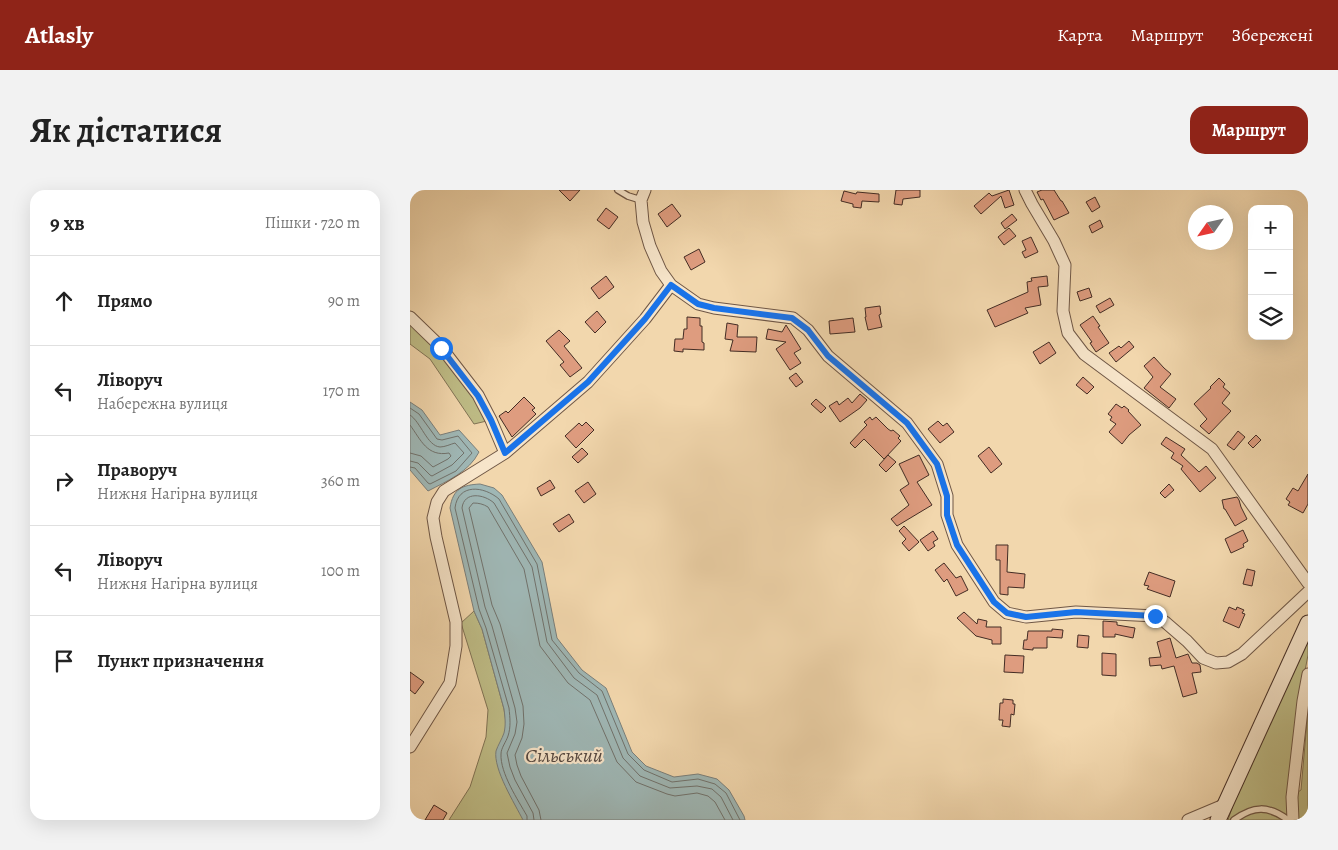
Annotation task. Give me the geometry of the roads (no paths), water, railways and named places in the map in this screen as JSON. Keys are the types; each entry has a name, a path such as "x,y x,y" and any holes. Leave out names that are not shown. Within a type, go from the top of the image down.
{"main road":[{"path":"1218,820 1308,623"}],"street":[{"path":"1025,190 1054,240 1064,266 1063,311 1068,333 1084,354 1212,449 1308,583"},
{"path":"643,195 643,222 650,246 661,271 671,285 698,304 714,308 792,318 808,330 828,356 907,423 937,464 947,496 947,515 957,545 994,602 1007,613 1026,617 1076,612 1155,616 1180,634 1203,658 1216,663 1228,662 1242,654 1308,592"},
{"path":"410,747 450,683 456,646 456,622 433,518 437,502 444,491 505,453 588,382 645,319 671,285"},
{"path":"410,317 441,348 478,396 505,453"},
{"path":"1293,820 1292,797 1308,674"},
{"path":"1188,820 1226,804"}],"lane":[{"path":"618,190 628,196 643,195"},
{"path":"1234,820 1244,813 1258,809 1269,810 1288,820"}],"water":[{"path":"410,402 422,410 440,435 459,430 479,452 469,465 450,480 428,491 410,470"},
{"name":"Сільський","path":"480,484 494,488 502,495 542,562 557,638 582,670 606,688 632,752 646,766 674,777 698,774 717,779 729,790 745,820 523,820 505,786 498,767 496,751 505,730 504,709 482,629 474,611 450,508 451,501 456,492 469,485"}]}
